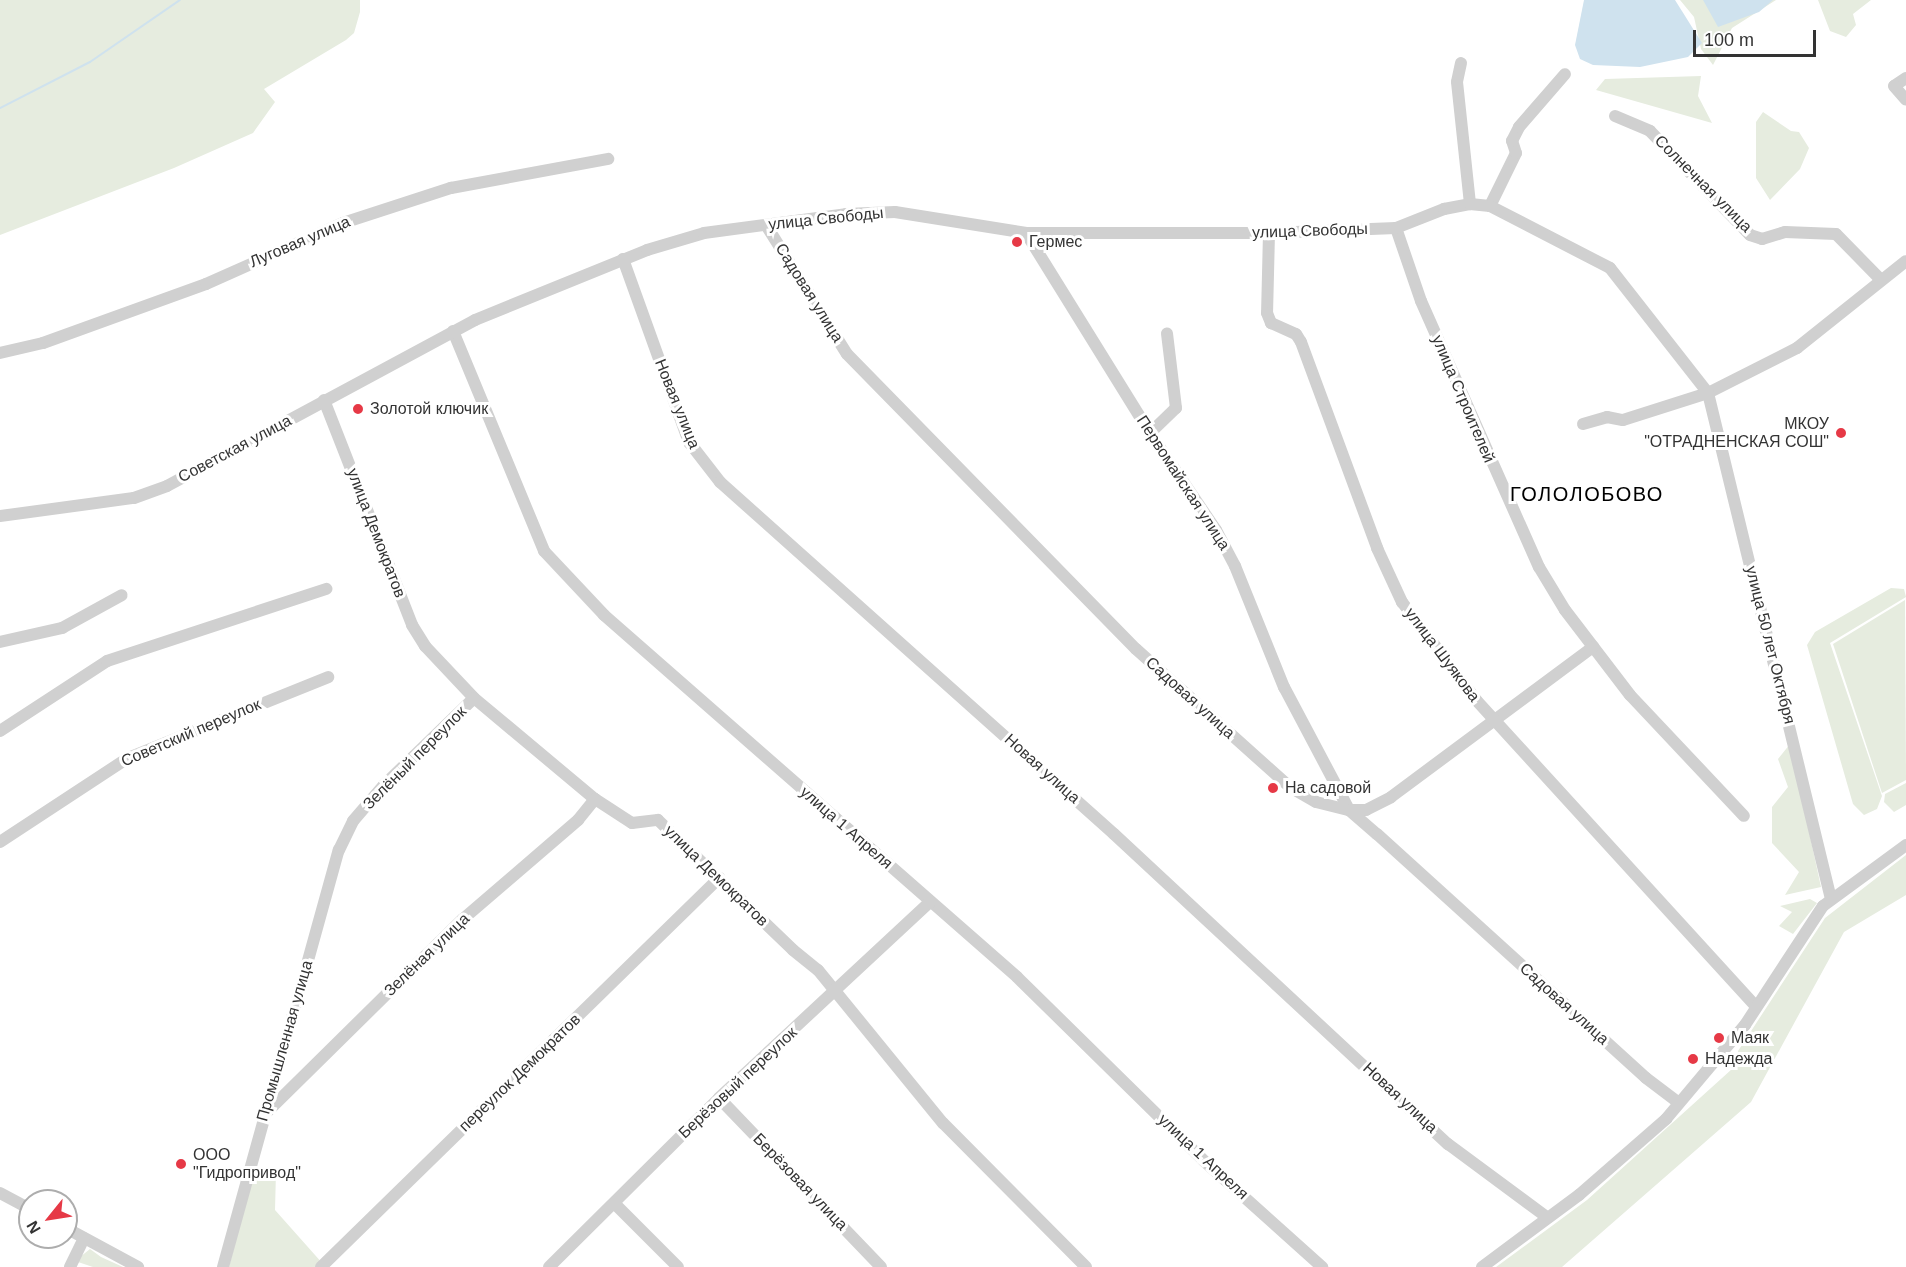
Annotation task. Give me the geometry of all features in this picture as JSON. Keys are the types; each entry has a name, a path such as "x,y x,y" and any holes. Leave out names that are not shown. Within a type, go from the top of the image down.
{"street":[{"path":"1461,63 1457,82 1470,204"},
{"path":"1490,206 1516,153 1512,141 1519,127 1565,74"},
{"path":"1906,78 1894,86 1906,100"},
{"name":"Солнечная улица","path":"1615,116 1650,131 1750,235 1762,239 1785,232 1836,234 1881,280"},
{"name":"Луговая улица","path":"0,353 44,343 206,284 343,223 451,188 608,159"},
{"name":"улица 50 лет Октября","path":"1396,228 1444,210 1470,204 1490,206 1610,268 1708,393 1831,899"},
{"name":"улица Свободы","path":"453,331 623,259 704,233 846,214 895,212 1026,233 1269,233 1396,228"},
{"name":"Садовая улица","path":"766,225 848,354 1136,649 1290,787 1316,802 1348,810 1646,1078 1679,1103"},
{"name":"улица Строителей","path":"1396,228 1421,301 1539,567 1593,647 1630,695 1744,816"},
{"name":"Первомайская улица","path":"1026,233 1150,433 1216,530 1236,566 1284,687 1348,810"},
{"name":"улица Шуякова","path":"1269,233 1267,313 1271,322 1296,334 1301,342 1377,548 1402,602 1455,675 1495,721 1756,1007"},
{"name":"Новая улица","path":"623,259 689,442 720,482 1114,834 1448,1144 1548,1218"},
{"path":"1583,424 1607,417 1623,420 1708,393 1797,348 1906,261"},
{"name":"Советская улица","path":"0,516 134,498 167,486 453,331"},
{"name":"улица 1 Апреля","path":"453,331 544,550 604,615 1017,978 1204,1161 1322,1267"},
{"path":"1150,433 1176,408 1167,334"},
{"name":"улица Демократов","path":"324,400 412,626 425,646 474,698 595,799 632,823 658,820 818,970 943,1123 1086,1267"},
{"path":"0,731 107,661 326,589"},
{"path":"0,642 63,628 122,595"},
{"path":"1348,810 1366,810 1391,797 1593,647"},
{"name":"Советский переулок","path":"0,842 128,758 328,676"},
{"name":"Зелёный переулок","path":"339,850 353,821 384,785 474,698"},
{"name":"Зелёная улица","path":"263,1116 463,919 578,820 595,799"},
{"path":"1482,1267 1548,1218 1622,1158 1679,1103 1756,1007 1805,930 1831,899 1906,845"},
{"name":"Промышленная улица","path":"223,1267 263,1116 339,850"},
{"name":"переулок Демократов","path":"321,1267 719,879"},
{"name":"Берёзовый переулок","path":"549,1267 615,1204 719,1098 930,902"},
{"name":"Берёзовая улица","path":"719,1098 881,1267"},
{"path":"0,1193 18,1203"},
{"path":"615,1204 678,1267"},
{"path":"78,1235 138,1267"},
{"path":"70,1267 84,1238"}],"shaded area":[{"path":"0,0 360,0 360,12 354,33 346,40 264,89 275,102 253,133 174,168 0,235"},
{"path":"1680,0 1776,0 1732,28 1713,65 1701,49 1694,17"},
{"path":"1818,0 1871,0 1853,14 1856,25 1846,37 1830,31"},
{"path":"1701,76 1698,96 1712,123 1596,90 1605,79"},
{"path":"1763,112 1791,131 1799,132 1809,148 1800,169 1770,200 1756,178 1756,122"},
{"path":"1891,588 1904,589 1906,597 1830,643 1882,796 1877,809 1864,815 1853,804 1807,645 1815,632"},
{"path":"1905,600 1906,780 1882,793 1833,644"},
{"path":"1790,744 1821,887 1785,895 1799,872 1772,843 1772,807 1788,787 1778,759"},
{"path":"1906,783 1906,805 1894,812 1884,802 1885,794"},
{"path":"1906,855 1906,895 1844,932 1751,1102 1562,1267 1496,1267 1587,1200 1732,1069 1739,1061 1738,1051 1825,918"},
{"path":"1810,899 1817,903 1793,934 1779,926 1792,912 1780,906"},
{"path":"254,1168 276,1172 275,1210 323,1264 319,1267 229,1267"},
{"path":"90,1249 123,1267 93,1267 75,1261"}],"water":[{"path":"1584,0 1675,0 1702,43 1688,57 1640,67 1593,65 1580,59 1575,45"},
{"path":"1703,0 1773,0 1759,12 1718,27"}],"waterway":[{"path":"0,108 90,62 180,0"}],"place":[{"name":"Гермес","path":"1017,242"},
{"name":"Золотой ключик","path":"358,409"},
{"name":"МКОУ \"ОТРАДНЕНСКАЯ СОШ\"","path":"1841,433"},
{"name":"На садовой","path":"1273,788"},
{"name":"Маяк","path":"1719,1038"},
{"name":"Надежда","path":"1693,1059"},
{"name":"ООО \"Гидропривод\"","path":"181,1164"}],"district":[{"name":"ГОЛОЛОБОВО","path":"1587,494"}]}
